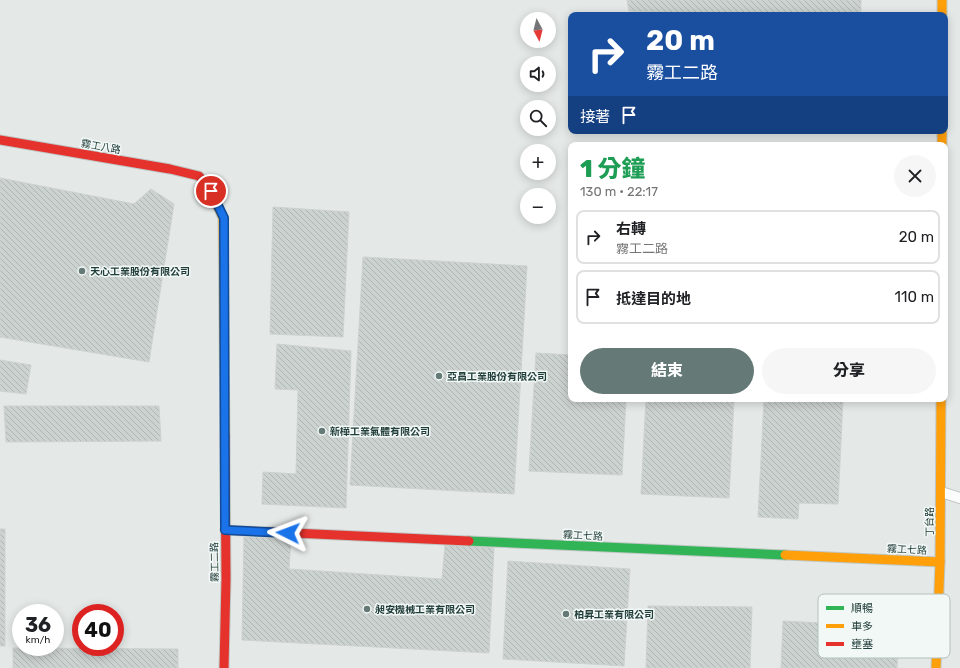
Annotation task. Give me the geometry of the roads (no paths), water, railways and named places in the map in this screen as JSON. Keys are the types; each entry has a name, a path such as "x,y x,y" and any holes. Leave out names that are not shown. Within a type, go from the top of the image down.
{"street":[{"path":"942,0 942,12"},
{"name":"霧工八路","path":"0,140 170,169 199,176"},
{"name":"霧工二路","path":"199,176 211,191 224,218 224,668"},
{"name":"丁台路","path":"939,594 941,402"},
{"name":"霧工七路","path":"225,530 940,562"},
{"name":"丁台路","path":"936,658 936,668"}],"lane":[{"path":"941,492 960,498"}],"place":[{"name":"天心工業股份有限公司","path":"82,271"},
{"name":"亞昌工業股份有限公司","path":"439,376"},
{"name":"新樺工業氣體有限公司","path":"322,431"},
{"name":"昶安機械工業有限公司","path":"367,609"},
{"name":"柏昇工業有限公司","path":"566,614"}]}
